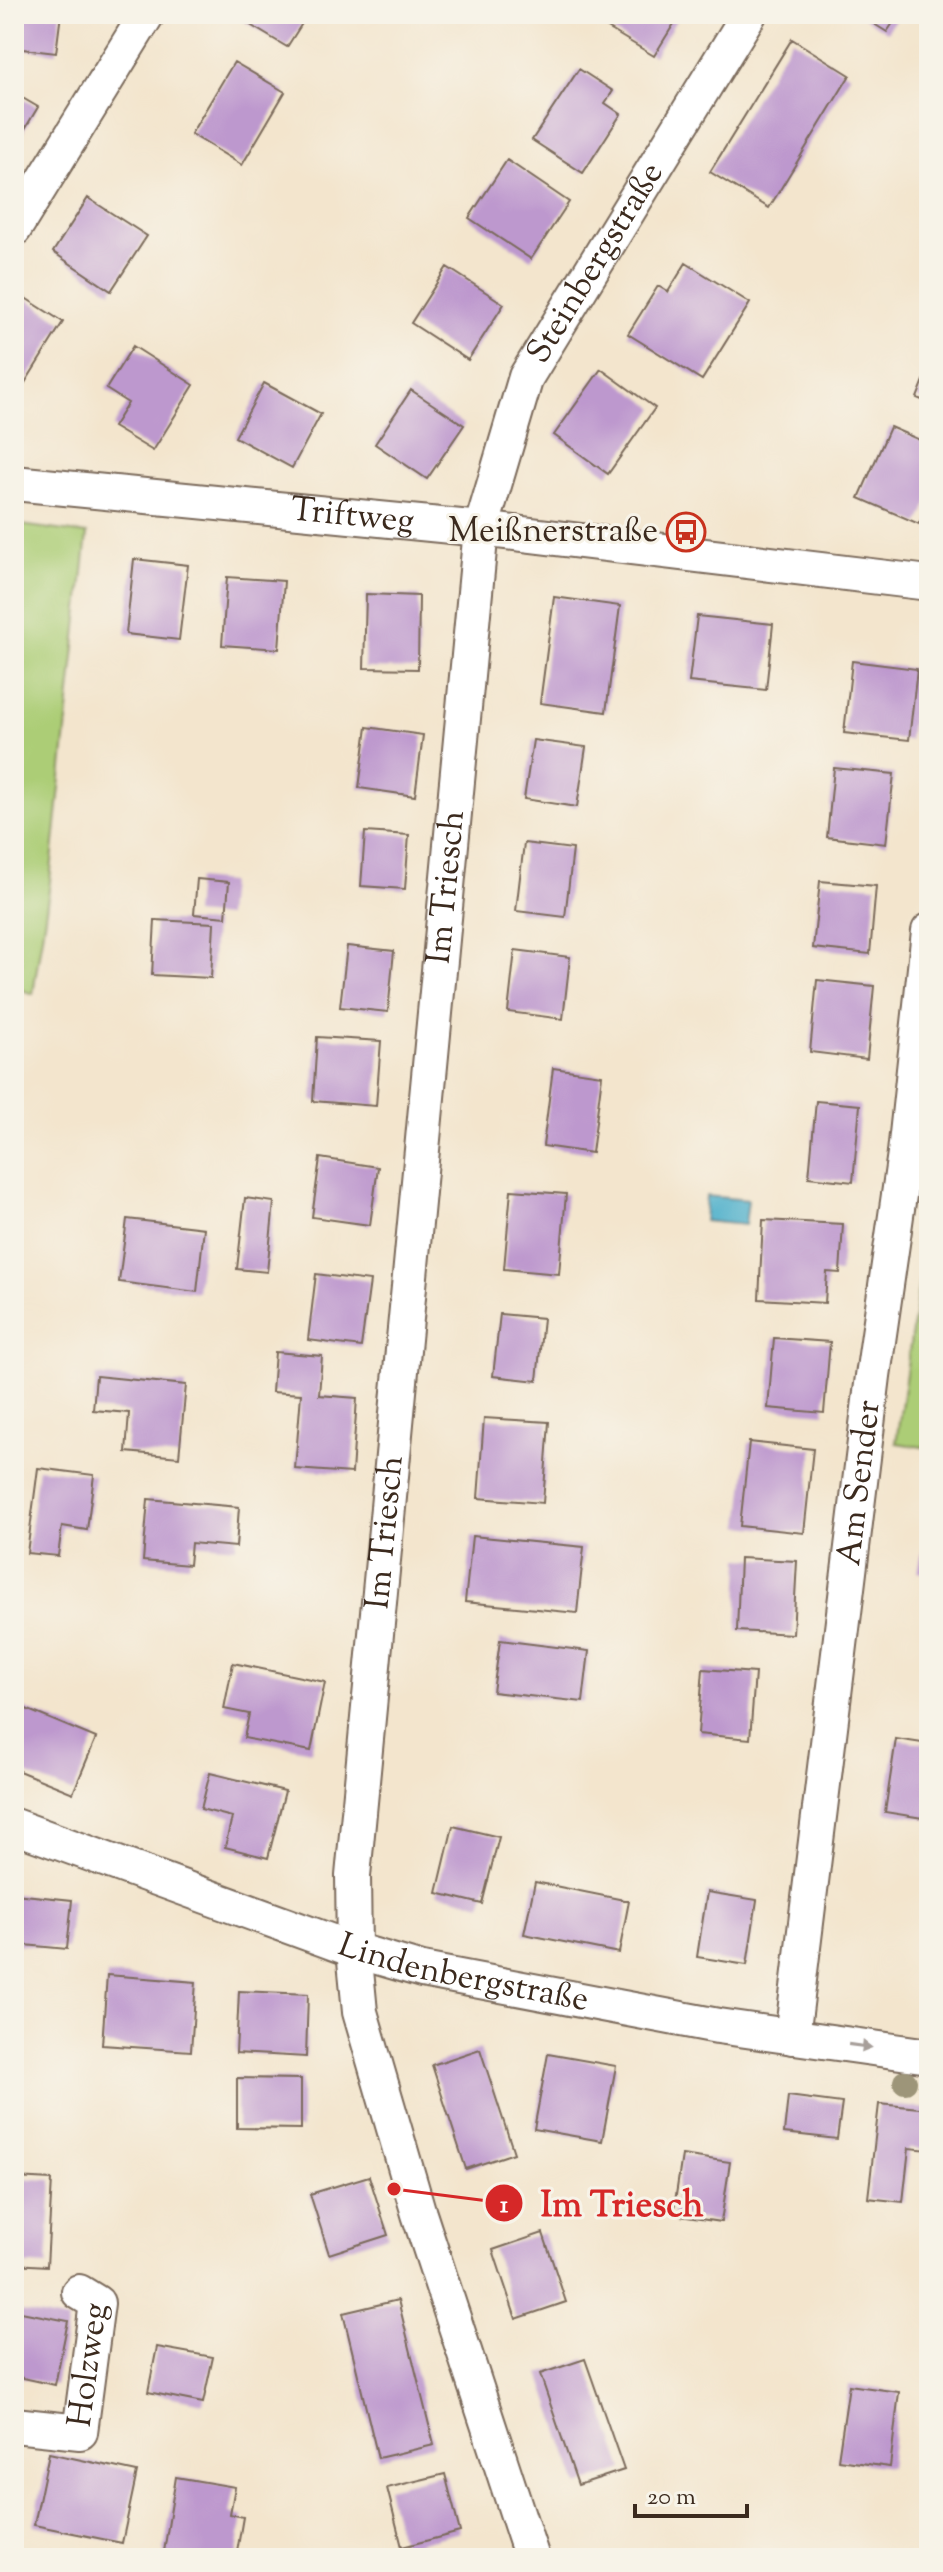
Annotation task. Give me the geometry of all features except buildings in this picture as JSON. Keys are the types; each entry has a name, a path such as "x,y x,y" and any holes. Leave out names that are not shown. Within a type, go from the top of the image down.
{"street":[{"path":"14,229 147,14"},
{"name":"Steinbergstraße","path":"481,529 526,377 749,14"},
{"name":"Triftweg","path":"14,483 481,529 929,583"},
{"name":"Im Triesch","path":"481,529 355,1860 354,1950 360,2012 419,2214 532,2558"},
{"name":"Am Sender","path":"792,2037 873,1376 917,1155 929,931"},
{"name":"Lindenbergstraße","path":"14,1826 354,1950 422,1970 718,2026 929,2056"},
{"name":"Holzweg","path":"14,2425 80,2432 97,2303 79,2292"}],"green space":[{"path":"14,524 87,534 49,890 33,994 14,987"},
{"path":"929,1212 929,1448 896,1443"}],"water":[{"path":"706,1196 748,1200 745,1225 704,1221"}],"place":[{"name":"Meißnerstraße","path":"686,532"},
{"name":"Im Triesch","path":"394,2189"}]}
